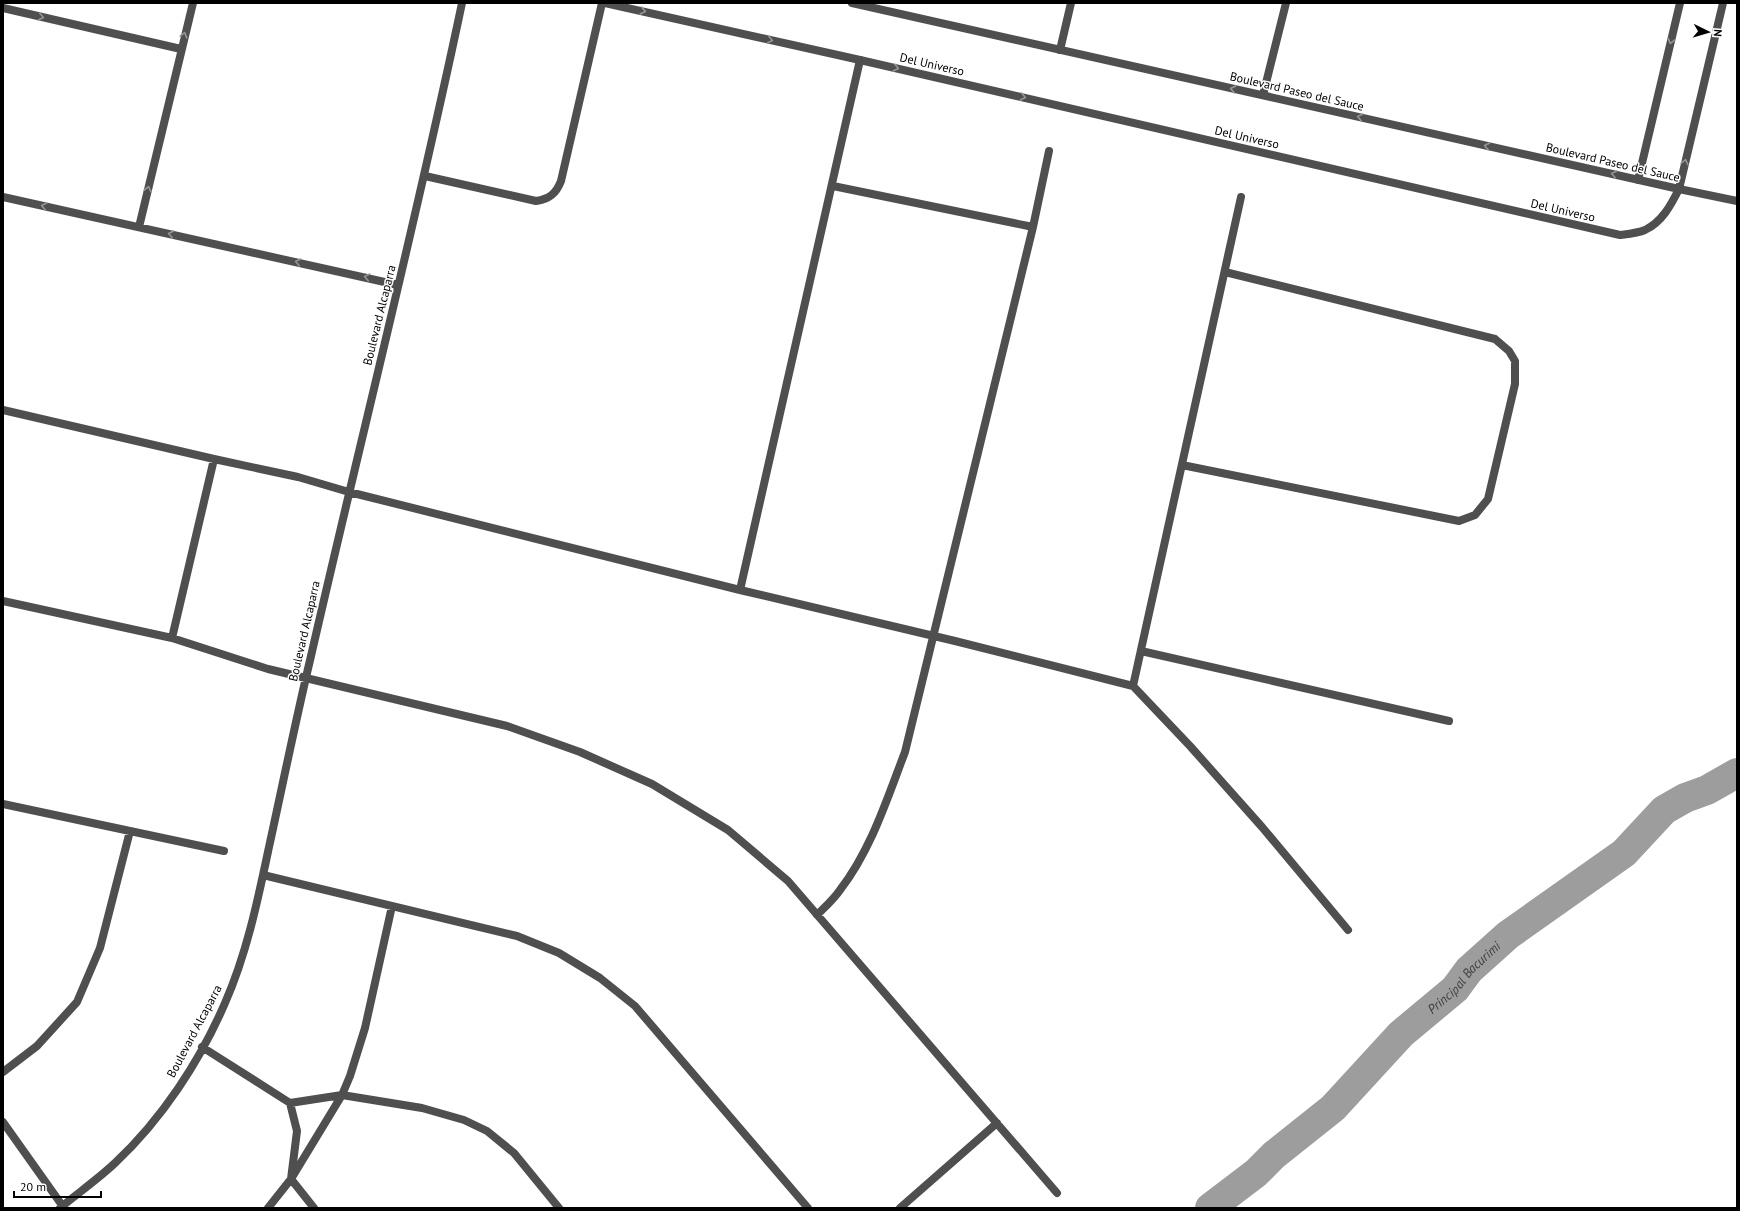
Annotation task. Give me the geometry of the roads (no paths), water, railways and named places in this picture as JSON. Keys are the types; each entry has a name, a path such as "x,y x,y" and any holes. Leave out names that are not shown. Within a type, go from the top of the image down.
{"street":[{"path":"139,227 193,3"},
{"name":"Boulevard Alcaparra","path":"62,1207 116,1162 152,1125 182,1082 202,1047 225,1004 241,962 263,875 306,677 349,492 425,176 462,3"},
{"path":"425,176 536,201 544,200 552,196 561,181 603,3"},
{"name":"Del Universo","path":"603,3 860,60 1620,235 1645,230 1657,221 1668,210 1679,189 1723,3"},
{"name":"Boulevard Paseo del Sauce","path":"852,3 869,5 1060,50 1737,201"},
{"path":"1060,50 1072,3"},
{"path":"1263,95 1286,3"},
{"path":"1638,180 1680,3"},
{"path":"3,8 181,49"},
{"path":"740,590 833,186 860,60"},
{"path":"818,915 840,890 861,858 882,814 904,752 934,636 1033,227 1049,151"},
{"path":"833,186 1033,227"},
{"path":"3,197 398,285"},
{"path":"1133,686 1241,197"},
{"path":"1182,465 1459,521 1475,515 1488,499 1515,384 1515,361 1509,352 1495,339 1225,272"},
{"path":"3,410 214,459 298,476 349,492 740,590 934,636 1133,686 1190,746 1262,827 1348,930"},
{"path":"172,638 214,459"},
{"path":"3,601 172,638 268,669 507,726 580,752 652,784 728,830 788,881 1057,1193"},
{"path":"1141,651 1449,721"},
{"path":"3,804 224,852"},
{"path":"3,1072 36,1046 77,1002 100,948 130,831"},
{"path":"263,875 517,936 559,953 600,978 636,1006 808,1208"},
{"path":"268,1208 290,1179 342,1095 350,1076 364,1028 392,906"},
{"path":"202,1047 290,1103 342,1095 422,1108 464,1120 487,1131 514,1153 559,1208"},
{"path":"290,1103 297,1131 290,1179 314,1208"},
{"path":"3,1122 62,1207"},
{"path":"900,1208 997,1123"}],"waterway":[{"name":"Principal Bacurimi","path":"1210,1208 1256,1173 1274,1155 1333,1108 1401,1034 1455,989 1469,970 1508,935 1624,853 1664,810 1685,798 1707,790 1737,773"}]}
